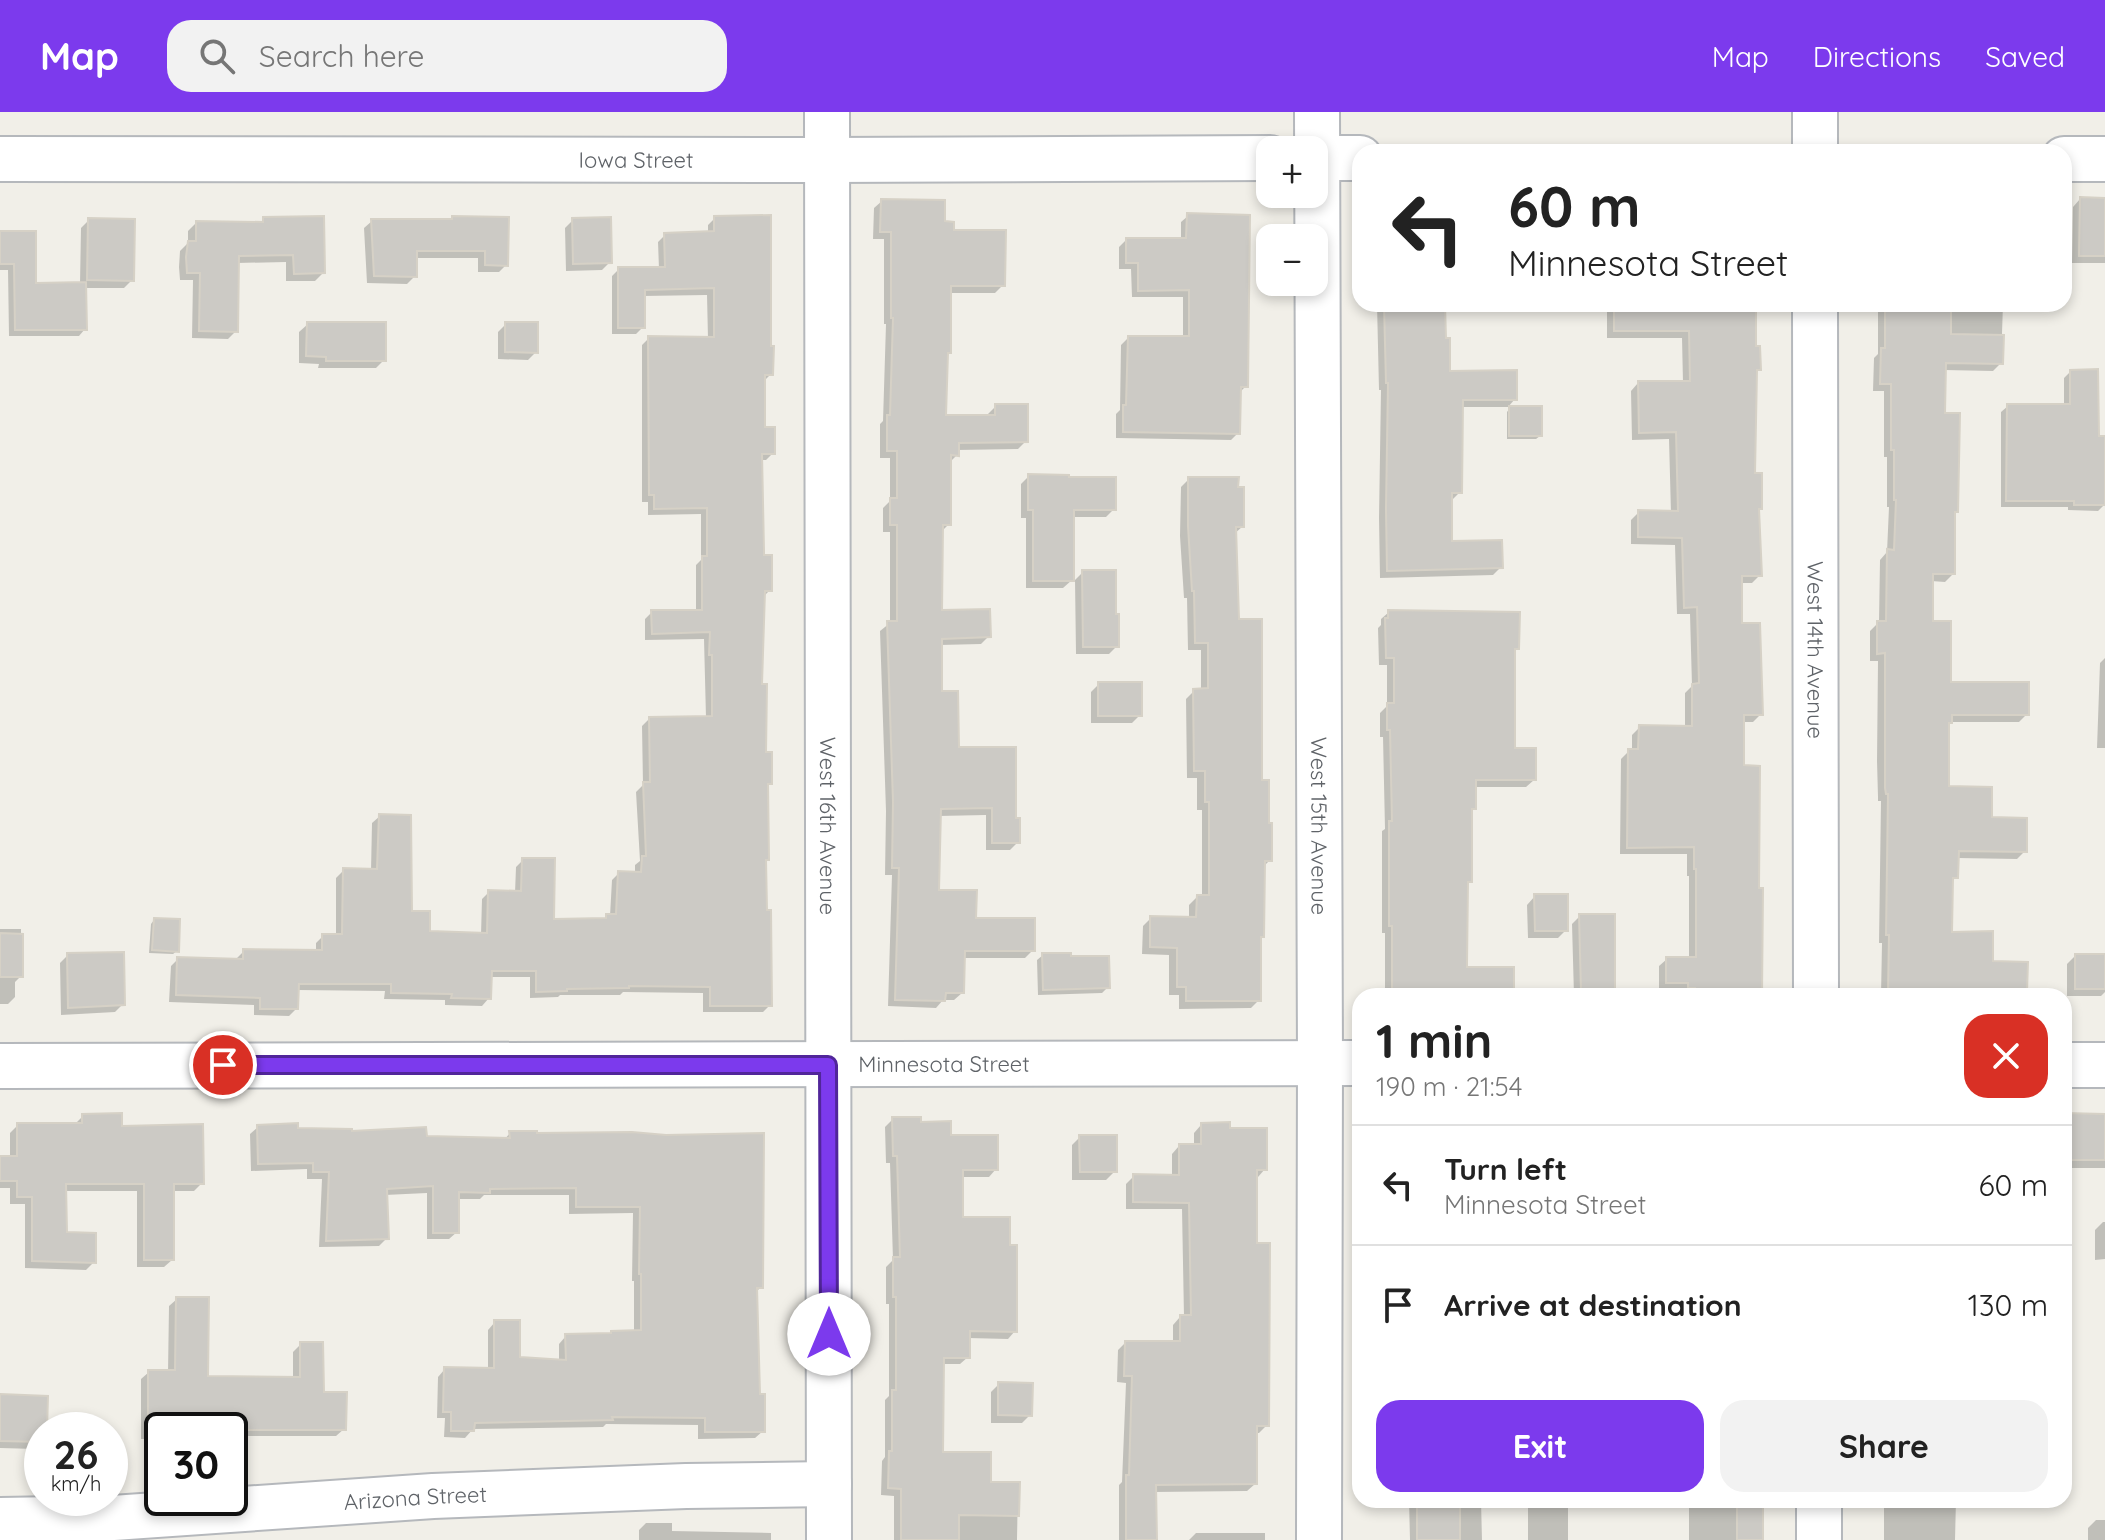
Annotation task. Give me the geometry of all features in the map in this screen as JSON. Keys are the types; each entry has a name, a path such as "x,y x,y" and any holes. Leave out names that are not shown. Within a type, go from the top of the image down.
{"street":[{"name":"West 16th Avenue","path":"827,112 829,1540"},
{"name":"West 15th Avenue","path":"1316,136 1317,112"},
{"path":"1815,112 1815,144"},
{"name":"Iowa Street","path":"0,159 1256,158"},
{"path":"1328,158 1352,158"},
{"path":"2072,159 2105,159"},
{"name":"West 15th Avenue","path":"1317,208 1340,1063 1319,1540"},
{"name":"West 14th Avenue","path":"1815,312 1816,988"},
{"name":"Minnesota Street","path":"0,1066 1340,1063"},
{"path":"2072,1065 2105,1065"},
{"name":"Arizona Street","path":"0,1520 113,1518 433,1496 829,1484"},
{"path":"1819,1508 1819,1540"}],"building":[{"path":"2080,197 2105,198 2105,256 2079,256"},
{"path":"881,199 945,200 945,221 954,222 954,230 1006,230 1005,286 951,286 951,353 948,353 946,415 995,415 995,404 1028,404 1028,442 959,443 959,456 951,455 951,525 943,525 942,610 990,609 991,637 942,639 942,691 958,691 959,747 1016,747 1016,818 1020,818 1020,843 992,843 992,808 941,809 939,890 977,890 976,918 1035,918 1035,951 965,951 964,993 946,993 945,1001 895,1000 899,868 892,868 887,621 897,621 897,525 890,525 890,498 897,498 897,451 887,451 893,318 891,232 880,232"},
{"path":"1187,213 1250,215 1248,387 1241,387 1240,434 1123,432 1128,336 1189,336 1189,290 1138,291 1138,263 1126,263 1126,238 1186,238"},
{"path":"771,215 771,346 774,346 773,375 765,375 765,427 775,427 775,454 762,454 764,555 772,555 772,591 765,591 762,684 767,684 766,752 772,752 772,784 768,784 769,860 766,860 767,910 771,910 772,1006 710,1006 710,987 629,986 536,992 536,971 492,971 491,999 451,998 452,994 391,993 391,984 299,984 298,1009 260,1009 260,998 176,995 177,957 243,959 243,949 322,950 322,934 342,934 343,868 377,869 379,814 411,815 412,911 430,911 430,931 487,933 488,890 521,891 522,858 555,858 554,919 606,918 606,914 616,914 618,871 641,872 642,856 646,856 643,782 650,782 649,717 712,716 710,632 652,634 651,610 702,610 702,556 707,556 707,508 654,509 654,495 649,495 648,336 714,337 714,288 645,290 645,328 618,328 618,267 665,267 664,233 714,231 714,216"},
{"path":"324,216 325,273 294,274 293,255 239,256 238,332 199,331 200,273 187,273 186,257 188,241 196,241 196,221 263,222 263,217"},
{"path":"452,216 509,217 508,266 485,265 485,251 417,251 417,277 374,276 371,219 452,219"},
{"path":"611,217 612,263 573,264 572,218"},
{"path":"88,218 135,219 134,281 87,280"},
{"path":"0,231 36,231 36,283 86,282 87,330 15,330 14,264 0,264"},
{"path":"1384,312 1445,312 1446,338 1450,338 1450,371 1517,370 1517,400 1463,400 1462,493 1452,493 1452,541 1502,540 1503,568 1387,571"},
{"path":"1614,312 1756,312 1756,346 1760,346 1761,370 1757,370 1755,473 1762,473 1762,509 1759,509 1762,576 1742,576 1742,623 1760,623 1763,715 1744,715 1744,765 1760,766 1762,988 1688,988 1688,983 1666,983 1666,957 1696,957 1694,847 1627,848 1628,749 1638,749 1639,725 1692,726 1692,684 1699,683 1697,607 1684,608 1682,538 1638,537 1638,510 1678,511 1676,432 1639,433 1638,381 1690,381 1689,331 1614,331"},
{"path":"1885,312 1951,312 1951,334 2004,335 2003,364 1946,363 1945,413 1960,413 1955,574 1933,574 1933,621 1951,621 1951,682 2029,682 2029,715 1952,715 1952,723 1949,723 1949,786 1992,787 1992,817 2027,818 2027,852 1959,851 1958,878 1953,878 1952,932 1993,931 1993,961 2028,962 2027,988 1888,988 1885,653 1877,654 1877,621 1886,621 1887,549 1894,550 1896,500 1894,450 1891,450 1891,384 1880,384 1881,348 1885,348"},
{"path":"307,322 386,322 386,361 326,361 326,357 306,356"},
{"path":"505,322 538,322 538,353 505,352"},
{"path":"2098,369 2099,436 2105,436 2105,505 2074,505 2074,501 2006,501 2007,404 2070,404 2070,370"},
{"path":"1509,406 1542,406 1542,436 1509,436"},
{"path":"1028,474 1116,477 1116,510 1074,510 1074,581 1033,581 1033,510 1028,510"},
{"path":"1188,477 1239,477 1238,487 1244,487 1244,527 1236,527 1239,619 1262,619 1262,780 1269,780 1269,823 1272,823 1272,861 1265,861 1261,1001 1186,1001 1186,987 1177,987 1177,948 1150,947 1150,916 1196,917 1197,895 1209,895 1209,802 1205,802 1205,771 1194,771 1193,689 1208,688 1208,643 1195,643"},
{"path":"1082,570 1116,570 1119,647 1083,647"},
{"path":"1388,610 1520,612 1519,649 1515,649 1515,748 1536,748 1536,780 1476,780 1476,809 1472,809 1472,882 1468,882 1467,967 1514,967 1514,988 1392,988 1389,821 1392,821 1387,703 1394,703 1394,658 1386,658 1385,618 1388,618"},
{"path":"1098,682 1142,682 1142,716 1098,716"},
{"path":"1534,894 1568,894 1568,931 1535,931"},
{"path":"1579,914 1615,914 1615,988 1581,988"},
{"path":"154,918 180,919 179,952 152,950"},
{"path":"0,933 23,934 23,977 0,977"},
{"path":"124,952 125,1005 68,1008 67,953"},
{"path":"1042,953 1109,956 1110,988 1043,990"},
{"path":"2075,954 2105,954 2105,989 2075,989"},
{"path":"122,1113 122,1126 203,1124 204,1184 174,1184 174,1260 144,1260 144,1184 66,1184 67,1232 96,1233 96,1263 32,1261 32,1197 17,1197 17,1181 0,1181 0,1156 17,1156 17,1123 82,1123 82,1114"},
{"path":"2072,1113 2105,1114 2105,1160 2072,1160"},
{"path":"892,1117 921,1117 921,1122 951,1121 951,1135 998,1135 998,1170 963,1170 963,1217 1010,1217 1010,1245 1017,1245 1017,1332 970,1331 970,1358 944,1358 943,1452 991,1452 991,1482 1020,1482 1019,1516 959,1515 959,1540 901,1540 901,1489 888,1488 889,1451 892,1451 892,1390 896,1390 893,1257 900,1257 897,1156 893,1156"},
{"path":"1230,1122 1230,1128 1267,1128 1267,1170 1257,1170 1257,1243 1270,1243 1269,1426 1257,1426 1257,1484 1156,1485 1157,1540 1126,1540 1132,1376 1124,1376 1125,1341 1180,1341 1180,1315 1191,1315 1189,1203 1133,1202 1133,1174 1179,1175 1179,1144 1201,1144 1201,1123"},
{"path":"298,1123 298,1128 352,1131 426,1127 427,1136 510,1138 509,1131 666,1135 764,1133 763,1288 757,1288 760,1394 765,1394 765,1432 705,1432 705,1418 612,1417 613,1420 475,1423 474,1431 451,1431 451,1412 443,1412 444,1367 494,1368 494,1320 520,1320 520,1357 566,1360 565,1334 641,1330 640,1207 576,1207 576,1188 459,1192 459,1233 433,1233 433,1186 387,1189 389,1239 326,1241 329,1172 313,1172 313,1163 258,1164 257,1125"},
{"path":"1079,1135 1117,1135 1117,1172 1080,1172"},
{"path":"176,1297 209,1297 208,1376 300,1377 300,1342 323,1342 324,1392 347,1392 346,1430 248,1430 248,1412 148,1412 148,1370 175,1370"},
{"path":"998,1382 1033,1383 1032,1416 998,1415"},
{"path":"0,1394 48,1396 48,1412 24,1412 24,1442 0,1441"},
{"path":"1417,1508 1460,1508 1460,1540 1417,1540"},
{"path":"1737,1508 1763,1508 1763,1540 1737,1540"}],"route":[{"path":"223,1065 828,1065 829,1334"}]}
